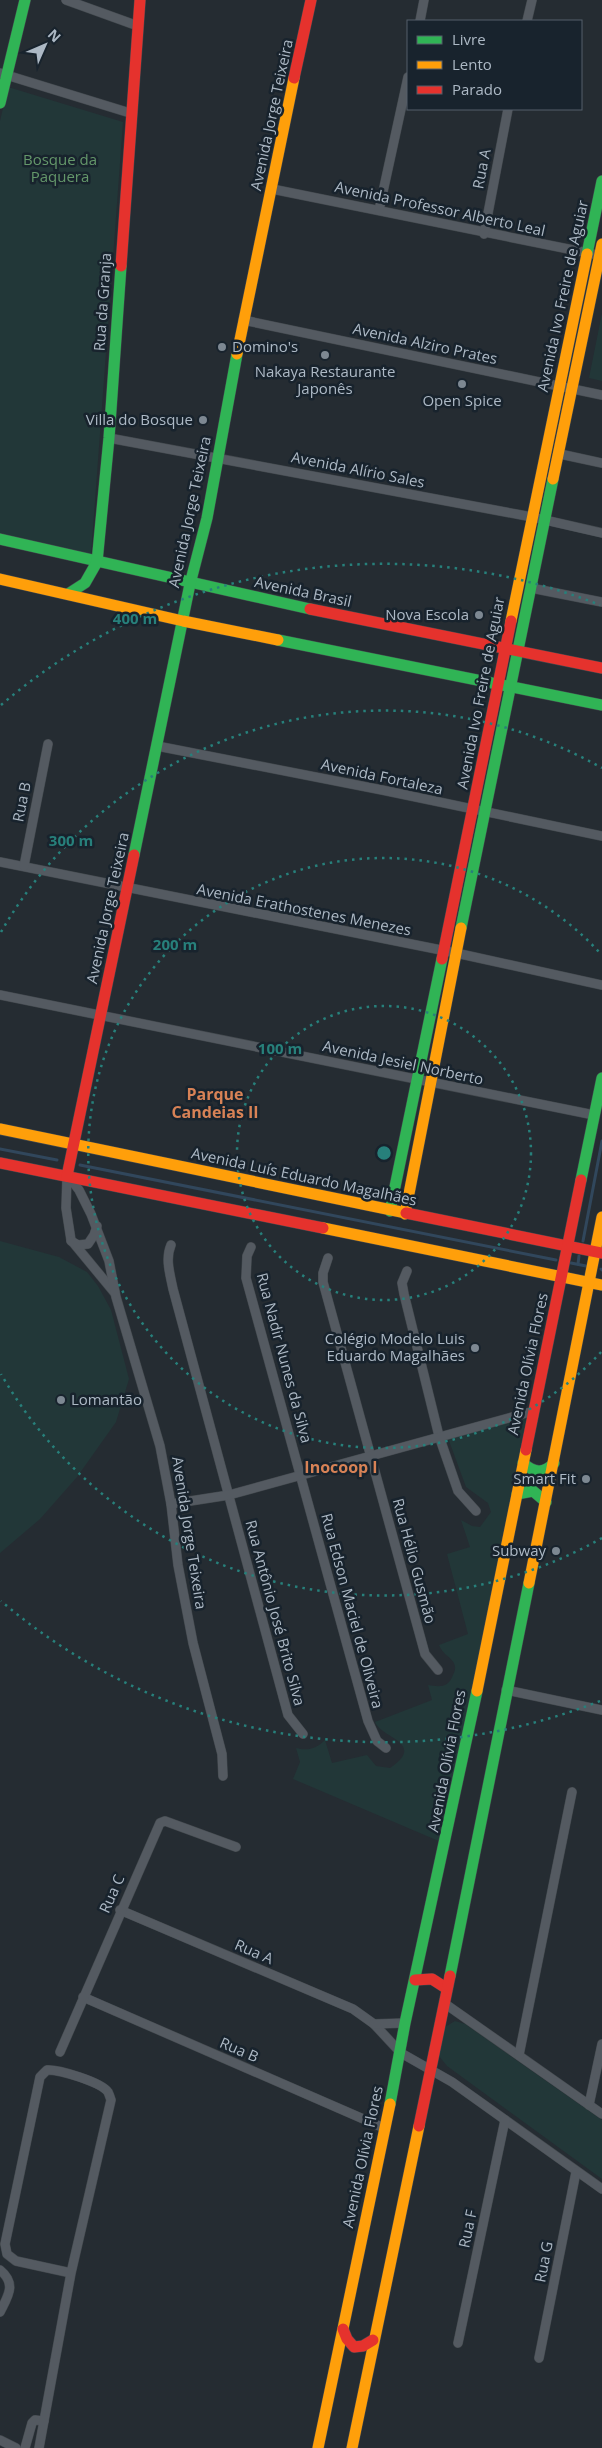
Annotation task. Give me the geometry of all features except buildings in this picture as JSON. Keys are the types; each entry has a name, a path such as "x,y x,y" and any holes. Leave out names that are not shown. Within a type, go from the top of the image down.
{"main road":[{"path":"0,103 4,74 25,0"},
{"name":"Rua da Granja","path":"68,594 85,584 97,562 109,438 130,113 140,0"},
{"name":"Avenida Jorge Teixeira","path":"67,1179 72,1144 101,1016 218,457 243,320 311,0"},
{"name":"Avenida Ivo Freire de Aguiar","path":"405,1214 456,953 486,812 532,517 602,181"},
{"name":"Avenida Ivo Freire de Aguiar","path":"512,649 531,588 602,244"},
{"name":"Avenida Brasil","path":"0,539 97,562 191,581 276,602 602,668"},
{"path":"0,579 183,621 602,705"},
{"name":"Avenida Ivo Freire de Aguiar","path":"390,1211 442,951 473,809 505,687"},
{"name":"Avenida Olívia Flores","path":"318,2448 401,2053 405,2023 446,1841 602,1078"},
{"name":"Avenida Luís Eduardo Magalhães","path":"0,1129 390,1211 599,1252"},
{"path":"0,1163 67,1179 602,1285"},
{"path":"352,2448 373,2340 431,2070 589,1282 599,1252 602,1217"},
{"path":"523,1463 533,1471 540,1472 548,1470 554,1463"},
{"path":"517,1494 529,1489 535,1490 546,1502"},
{"path":"415,1980 428,1978 437,1980 446,1988"},
{"path":"343,2329 347,2339 354,2346 363,2346 373,2340"}],"street":[{"path":"66,0 138,26"},
{"path":"420,20 424,0"},
{"path":"527,20 532,0"},
{"path":"4,74 130,113"},
{"path":"379,210 407,82"},
{"name":"Rua A","path":"484,234 508,110"},
{"name":"Avenida Professor Alberto Leal","path":"272,189 379,210 484,234 601,256"},
{"name":"Avenida Alziro Prates","path":"243,320 602,395"},
{"name":"Avenida Alírio Sales","path":"109,438 532,517 602,533"},
{"path":"560,454 602,463"},
{"path":"531,588 602,602"},
{"name":"Rua B","path":"24,866 48,744"},
{"name":"Avenida Fortaleza","path":"157,746 602,836"},
{"name":"Avenida Erathostenes Menezes","path":"0,862 456,953 602,985"},
{"name":"Avenida Jesiel Norberto","path":"0,995 594,1115"},
{"name":"Avenida Jorge Teixeira","path":"67,1179 79,1190 97,1226 109,1261 116,1297 160,1446 192,1644 222,1754 223,1776"},
{"name":"Avenida Jorge Teixeira","path":"67,1179 66,1208 71,1240 116,1297"},
{"path":"71,1240 78,1245 88,1244 97,1226"},
{"name":"Rua Antônio José Brito Silva","path":"172,1245 168,1252 168,1264 173,1289 288,1715 303,1734"},
{"name":"Rua Nadir Nunes da Silva","path":"251,1247 248,1256 246,1278 300,1476"},
{"name":"Rua Hélio Gusmão","path":"328,1258 323,1273 324,1282 425,1654 438,1670"},
{"path":"407,1271 402,1283 404,1294 439,1436 458,1491 476,1511"},
{"path":"170,1504 229,1495 534,1411"},
{"name":"Rua Edson Maciel de Oliveira","path":"300,1476 372,1732 376,1741 386,1748"},
{"path":"506,1690 602,1710"},
{"path":"519,2055 572,1792"},
{"name":"Rua C","path":"60,2052 120,1910 162,1822 236,1848"},
{"name":"Rua A","path":"120,1910 353,2010 374,2024 401,2053 452,2082 602,2190"},
{"name":"Rua B","path":"83,1997 384,2128"},
{"path":"444,2003 602,2114"},
{"path":"374,2024 405,2023"},
{"path":"590,2105 602,2044"},
{"path":"39,2448 71,2273 110,2100 107,2091 100,2086 57,2069 47,2070 40,2077 5,2244 7,2254 16,2262 71,2273"},
{"name":"Rua F","path":"458,2343 505,2120"},
{"name":"Rua G","path":"539,2358 576,2172"},
{"path":"0,2270 10,2280 11,2290 0,2312"},
{"path":"25,2448 32,2423 36,2420 44,2421"},
{"path":"0,2440 16,2448"}],"green space":[{"name":"Bosque da Paquera","path":"8,87 123,122 91,555 0,538 0,121"},
{"path":"602,313 602,381 589,378"},
{"name":"Lomantão","path":"0,1241 59,1257 87,1272 98,1286 111,1310 129,1379 116,1422 77,1477 40,1519 0,1553"},
{"path":"522,1416 526,1419 441,1842 293,1779 300,1762 296,1748 312,1748 325,1740 332,1763 367,1755 376,1766 390,1768 400,1760 404,1753 403,1747 379,1728 375,1722 432,1700 428,1685 443,1686 451,1679 455,1669 454,1663 442,1651 439,1645 468,1634 447,1554 470,1547 461,1520 472,1526 480,1527 491,1512 488,1503 466,1487 448,1438"},
{"path":"455,2021 465,2024 602,2120 602,2179 447,2066 439,2056 445,2027"}],"waterway":[{"path":"583,1241 602,1141"},
{"path":"0,1149 57,1160"},
{"path":"80,1165 556,1260"},
{"path":"578,1264 579,1256"},
{"path":"571,1263 586,1266"}],"traffic: fast":[{"path":"0,103 25,0"},
{"path":"587,254 602,181"},
{"path":"68,594 85,583 97,562 109,438 121,266"},
{"path":"134,855 190,584 207,518 237,354"},
{"path":"461,928 553,479"},
{"path":"0,539 310,609"},
{"path":"278,640 602,705"},
{"path":"390,1211 442,959"},
{"path":"581,1180 602,1078"},
{"path":"523,1463 531,1469 539,1471 550,1467 554,1463"},
{"path":"517,1494 533,1491 546,1502"},
{"path":"450,1976 529,1583"},
{"path":"390,2104 405,2023 477,1691"}],"traffic: slow":[{"path":"237,354 294,78"},
{"path":"553,479 602,244"},
{"path":"511,621 587,254"},
{"path":"0,579 183,621 278,640"},
{"path":"405,1214 461,928"},
{"path":"0,1129 406,1213"},
{"path":"529,1583 602,1217"},
{"path":"323,1228 602,1285"},
{"path":"477,1691 526,1450"},
{"path":"318,2448 390,2104"},
{"path":"352,2448 419,2126"}],"traffic: jam":[{"path":"121,266 140,0"},
{"path":"294,78 311,0"},
{"path":"310,609 602,668"},
{"path":"442,959 511,621"},
{"path":"67,1176 134,855"},
{"path":"0,1163 323,1228"},
{"path":"526,1450 581,1180"},
{"path":"406,1213 602,1253"},
{"path":"419,2126 450,1976"},
{"path":"415,1980 432,1979 446,1988"},
{"path":"343,2329 347,2339 354,2347 363,2346 373,2340"}],"place":[{"name":"Domino's","path":"222,347"},
{"name":"Nakaya Restaurante Japonês","path":"325,355"},
{"name":"Open Spice","path":"462,384"},
{"name":"Villa do Bosque","path":"203,420"},
{"name":"Nova Escola","path":"479,615"},
{"name":"Colégio Modelo Luis Eduardo Magalhães","path":"475,1348"},
{"name":"Lomantão","path":"61,1400"},
{"name":"Smart Fit","path":"586,1479"},
{"name":"Subway","path":"556,1551"}],"district":[{"name":"Parque Candeias II","path":"215,1103"},
{"name":"Inocoop I","path":"341,1467"}]}
